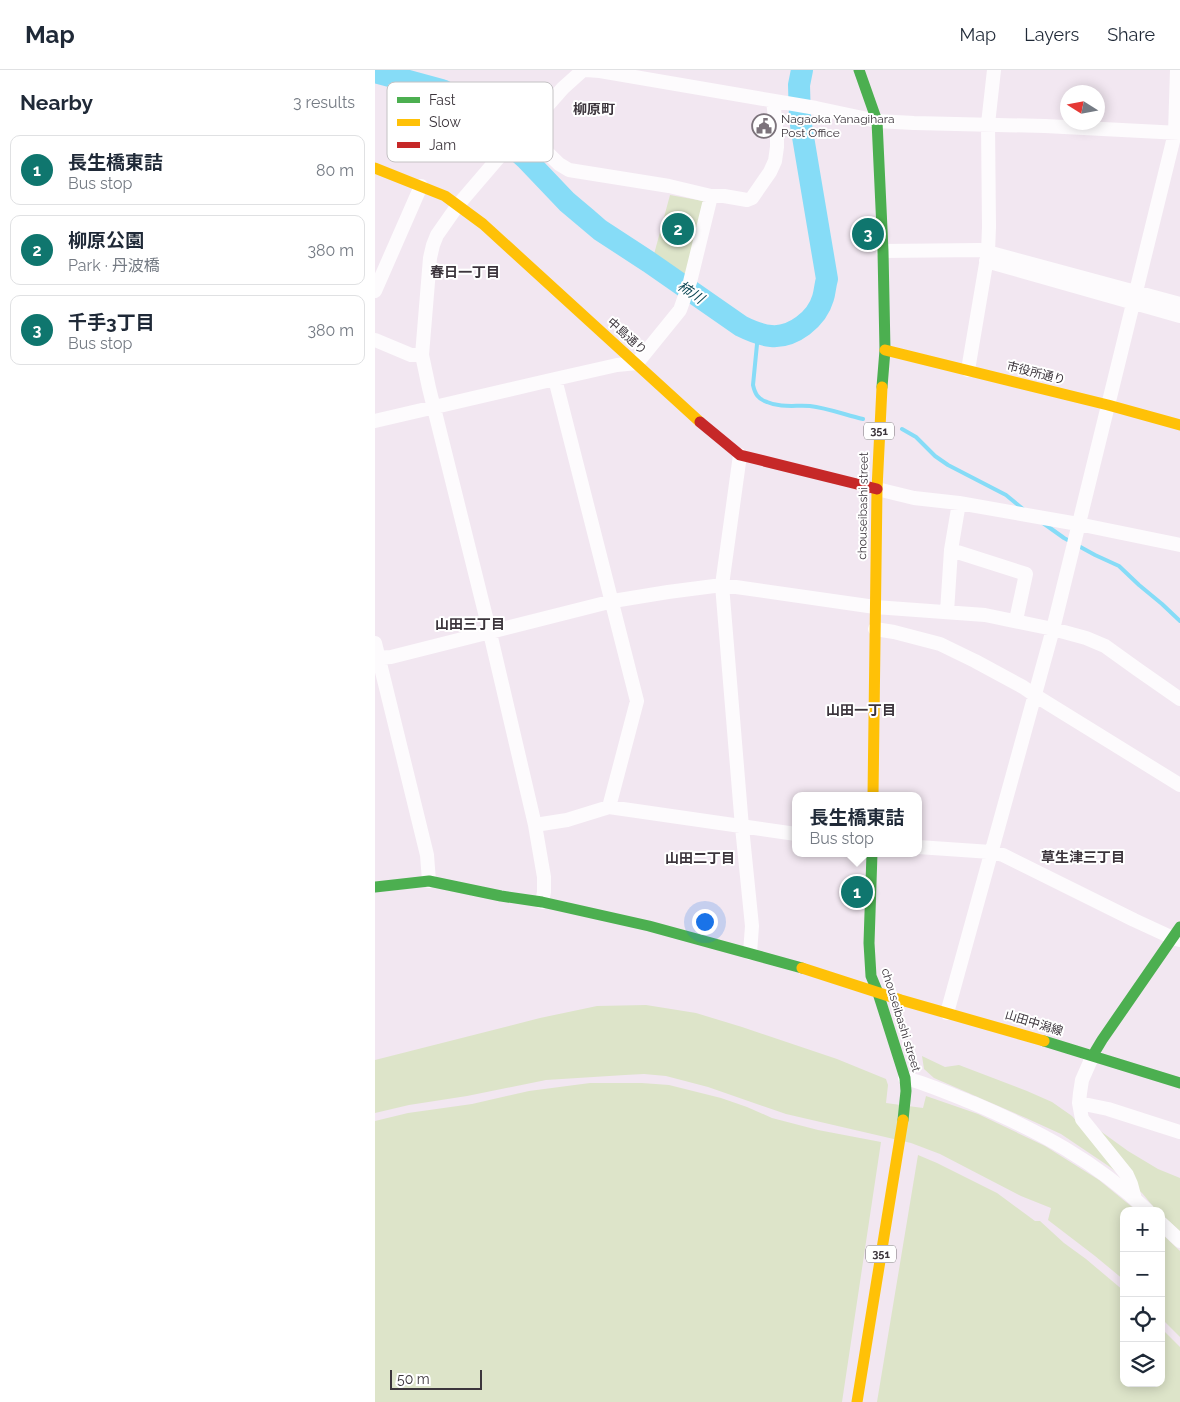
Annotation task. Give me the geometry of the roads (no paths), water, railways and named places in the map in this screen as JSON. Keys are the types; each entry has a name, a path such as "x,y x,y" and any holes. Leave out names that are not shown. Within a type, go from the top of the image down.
{"main road":[{"name":"chouseibashi street","path":"859,70 877,121 885,350 877,488 873,792"},
{"name":"中島通り","path":"375,168 445,196 459,205 483,224 700,422 740,455 877,488"},
{"name":"市役所通り","path":"885,350 1108,405 1180,425"},
{"name":"chouseibashi street","path":"857,1402 906,1091 905,1078 879,992 871,976 869,960 872,857"},
{"name":"山田中潟線","path":"375,887 429,881 501,896 542,902 649,926 814,971 901,1000 1093,1055 1180,1083"},
{"path":"1093,1055 1178,935"}],"street":[{"path":"553,99 584,70 600,71 815,108 877,121 1177,133"},
{"path":"969,370 987,257 989,226 988,124 994,70"},
{"path":"947,1013 1036,696 1134,298 1177,133 1177,70"},
{"path":"553,159 569,170 669,186 711,196 747,200 752,198 770,172 775,161 777,147 773,102"},
{"path":"496,162 459,205 437,236 433,245 422,355 535,825 544,878 542,902"},
{"path":"375,291 421,186"},
{"path":"375,421 617,365 637,363 681,310 690,282 711,196"},
{"path":"883,251 980,250 987,257 1134,298 1180,316"},
{"path":"1134,298 1180,304"},
{"path":"375,340 411,355 422,355"},
{"path":"555,379 637,701 609,808"},
{"path":"740,455 723,585 742,827 752,926 750,953"},
{"path":"877,488 914,498 959,503 1079,524 1180,545"},
{"path":"947,612 951,550 959,503"},
{"path":"951,550 1026,574 1016,620"},
{"path":"377,658 391,657 613,601 723,585 875,607 985,615 1053,629 1086,638 1105,646 1180,698"},
{"path":"875,629 940,644 975,661 1023,688 1180,785"},
{"path":"375,642 377,658 427,855 429,881"},
{"path":"535,825 567,820 609,808 792,833"},
{"path":"922,847 991,852 1003,855 1178,935"},
{"path":"1093,1055 1080,1092 1079,1103 1082,1119 1127,1175 1135,1198"},
{"path":"905,1078 920,1082 969,1102 1048,1138 1092,1165 1144,1207"},
{"path":"1079,1103 1108,1109 1180,1132"},
{"path":"1165,1228 1180,1241"}],"waterway":[{"name":"柿川","path":"529,162 567,202 600,230 741,326 763,335 779,336 788,334 810,320 820,306 827,279 800,119 799,85 802,70"},
{"name":"柿川","path":"375,72 412,82"},
{"path":"758,334 753,385 759,398 772,404 810,406 863,419"},
{"path":"902,429 916,437 935,456 948,465 1006,495 1023,509"},
{"path":"1043,523 1064,538 1119,566 1180,621"}],"place":[{"name":"Nagaoka Yanagihara Post Office","path":"764,126"},
{"name":"柳原公園","path":"678,229"},
{"name":"千手3丁目","path":"868,234"},
{"name":"長生橋東詰","path":"857,892"}],"district":[{"name":"柳原町","path":"594,109"},
{"name":"春日一丁目","path":"465,272"},
{"name":"山田三丁目","path":"470,624"},
{"name":"山田一丁目","path":"861,710"},
{"name":"草生津三丁目","path":"1083,857"},
{"name":"山田二丁目","path":"700,858"}]}
